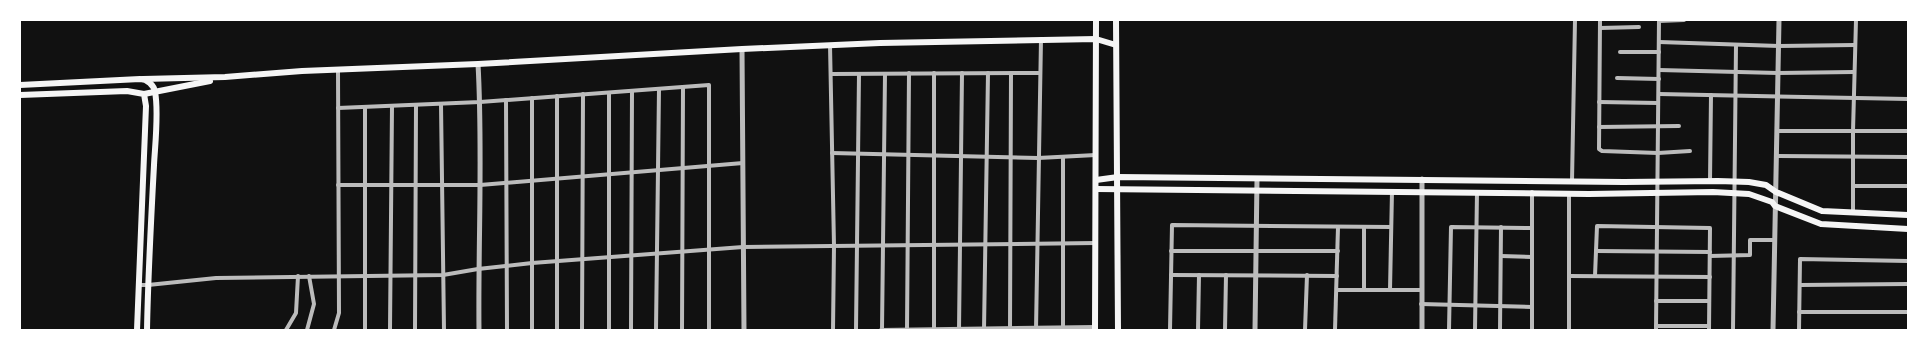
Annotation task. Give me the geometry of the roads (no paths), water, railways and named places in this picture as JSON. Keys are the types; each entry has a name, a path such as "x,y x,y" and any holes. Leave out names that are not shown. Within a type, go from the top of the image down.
{"main road":[{"path":"1095,329 1096,20"},
{"path":"1116,20 1118,330"},
{"path":"20,85 225,77 830,45 1041,39 1096,39 1116,45"},
{"path":"20,95 126,91 144,94 155,93 225,77"},
{"path":"143,79 151,84 155,93 155,140 147,330"},
{"path":"137,330 146,106 144,94"},
{"path":"1096,180 1118,176 1257,179 1734,182 1766,185 1776,192 1822,211 1908,215"},
{"path":"1096,189 1734,193 1749,194 1772,202 1775,206 1821,224 1908,229"}],"street":[{"path":"1572,181 1575,20"},
{"path":"1600,20 1599,148 1602,151 1658,153 1690,151"},
{"path":"1596,276 1597,226 1657,227 1710,228 1709,328 1656,328 1656,252 1657,227 1658,153 1658,103 1659,94 1659,21 1684,20"},
{"path":"1773,330 1779,20"},
{"path":"1853,213 1853,131 1856,20"},
{"path":"1600,28 1639,27"},
{"path":"1036,329 1036,244 1041,39"},
{"path":"1659,42 1779,46 1855,45"},
{"path":"1734,330 1736,44"},
{"path":"830,45 834,246 833,330"},
{"path":"742,49 744,330"},
{"path":"1620,52 1659,52"},
{"path":"478,64 480,102 478,269 479,330"},
{"path":"334,330 339,313 338,70"},
{"path":"1659,70 1778,73 1854,72"},
{"path":"831,74 1040,72"},
{"path":"907,330 909,73"},
{"path":"934,73 934,330"},
{"path":"959,330 962,73"},
{"path":"984,329 988,73"},
{"path":"1010,329 1011,73"},
{"path":"856,330 859,74"},
{"path":"885,74 882,330 1095,329"},
{"path":"1617,78 1659,79"},
{"path":"338,108 480,102 709,85 709,330"},
{"path":"682,330 683,87"},
{"path":"656,330 659,89"},
{"path":"631,330 632,91"},
{"path":"609,93 609,330"},
{"path":"582,330 583,94"},
{"path":"1659,94 1908,99"},
{"path":"1710,181 1711,95"},
{"path":"557,96 557,330"},
{"path":"532,98 532,330"},
{"path":"506,100 507,330"},
{"path":"1599,102 1658,103"},
{"path":"441,104 444,330"},
{"path":"414,330 416,105"},
{"path":"390,330 392,106"},
{"path":"365,107 365,330"},
{"path":"1599,127 1679,126"},
{"path":"1777,132 1908,131"},
{"path":"832,153 1038,158 1096,155"},
{"path":"1776,156 1908,157"},
{"path":"1063,329 1064,157"},
{"path":"338,185 480,185 743,163"},
{"path":"1255,330 1257,179"},
{"path":"1422,179 1422,330"},
{"path":"1853,186 1908,186"},
{"path":"1390,290 1392,191"},
{"path":"1475,330 1477,192"},
{"path":"1532,192 1532,330"},
{"path":"1569,193 1569,330"},
{"path":"1170,330 1172,225 1391,227"},
{"path":"1449,330 1451,226 1532,228"},
{"path":"1336,330 1338,227"},
{"path":"1364,227 1364,290"},
{"path":"1500,330 1501,227"},
{"path":"1596,251 1734,256 1750,255 1750,240 1775,240"},
{"path":"138,285 216,278 364,274 443,275 478,269 532,263 743,247 1096,243"},
{"path":"1172,251 1338,251"},
{"path":"1501,256 1532,257"},
{"path":"1799,330 1800,259 1908,261"},
{"path":"1171,275 1337,276"},
{"path":"1198,330 1199,275"},
{"path":"1225,330 1226,275"},
{"path":"1305,330 1308,275"},
{"path":"286,330 296,313 298,276"},
{"path":"307,330 314,304 309,276"},
{"path":"1569,276 1710,277"},
{"path":"1800,285 1908,284"},
{"path":"1337,290 1422,290"},
{"path":"1656,301 1709,301"},
{"path":"1422,304 1532,307"},
{"path":"1800,312 1908,312"}]}
